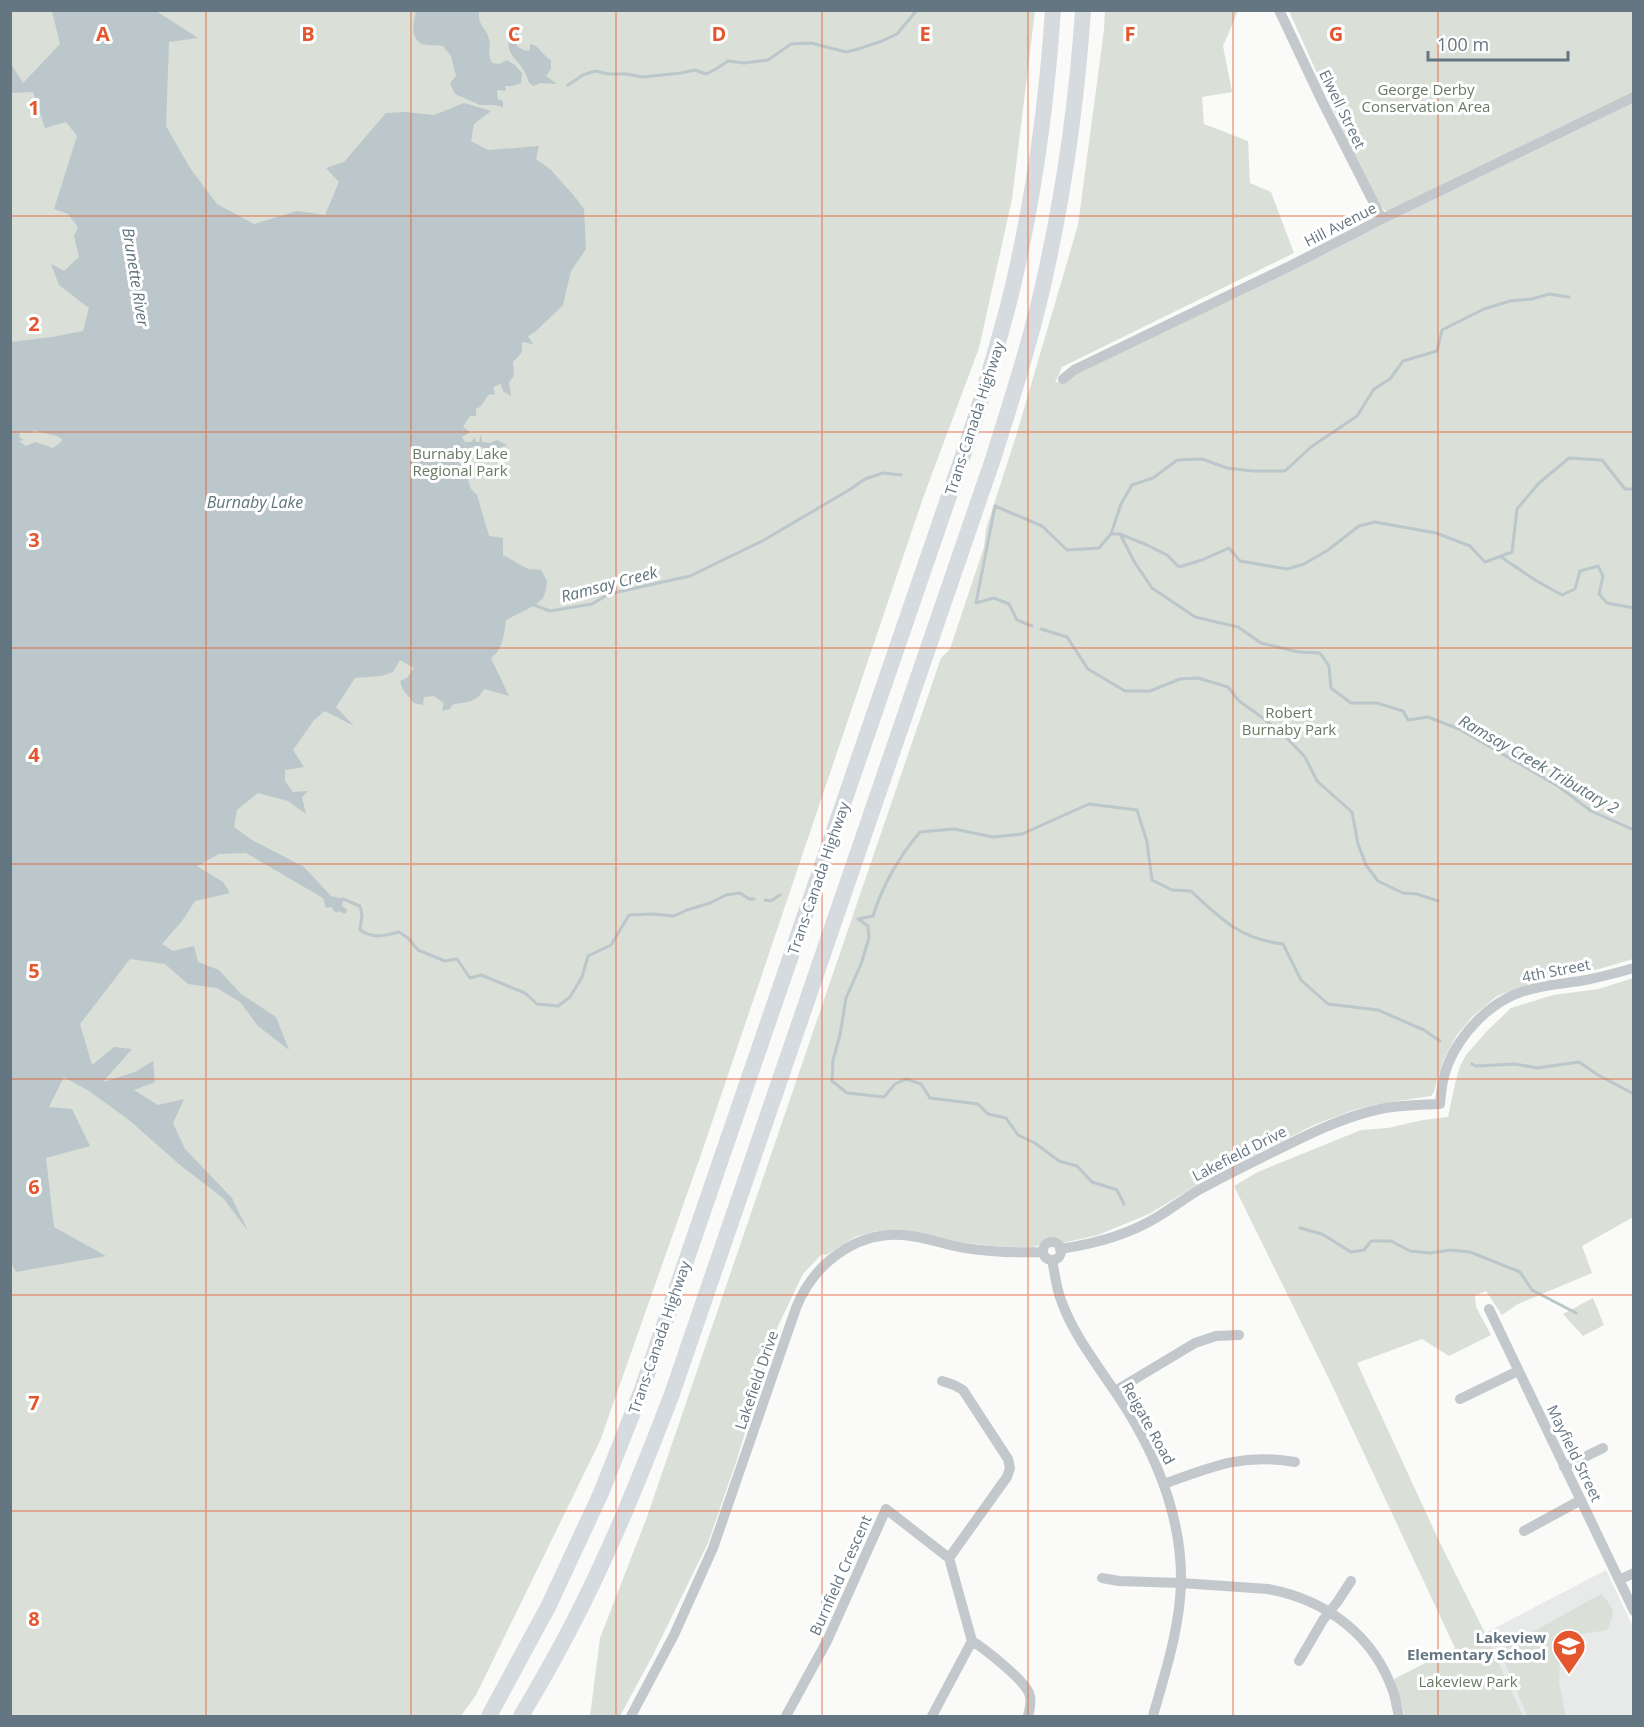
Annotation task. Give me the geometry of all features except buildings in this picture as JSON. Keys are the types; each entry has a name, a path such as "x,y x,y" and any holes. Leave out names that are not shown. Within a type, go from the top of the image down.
{"highway":[{"name":"Trans-Canada Highway","path":"489,1716 559,1585 601,1493 641,1392 970,435 1015,279 1030,206 1041,136 1053,10"},
{"name":"Trans-Canada Highway","path":"521,1716 572,1626 606,1556 668,1404 994,456 1021,370 1044,282 1070,139 1083,10"}],"street":[{"name":"Elwell Street","path":"1279,10 1382,219"},
{"name":"Hill Avenue","path":"1063,380 1074,370 1290,267 1382,219 1634,97"},
{"name":"4th Street","path":"1440,1104 1444,1077 1454,1053 1472,1027 1496,1005 1532,988 1602,977 1634,968"},
{"name":"Lakefield Drive","path":"1060,1250 1106,1239 1158,1218 1196,1192 1231,1173 1338,1121 1380,1109 1440,1104"},
{"name":"Lakefield Drive","path":"631,1716 674,1635 713,1548 796,1308 816,1273 834,1257 858,1243 889,1236 910,1236 981,1251 1043,1252"},
{"path":"1050,1243 1058,1245 1060,1250 1059,1257 1052,1260 1045,1257 1043,1252 1045,1245 1050,1243"},
{"name":"Reigate Road","path":"1052,1260 1058,1291 1070,1322 1147,1444 1164,1484 1175,1522 1181,1582 1177,1619 1172,1648 1153,1716"},
{"name":"Mayfield Street","path":"1489,1309 1634,1611"},
{"path":"1115,1391 1195,1343 1216,1336 1239,1335"},
{"path":"1460,1400 1518,1371"},
{"path":"932,1716 972,1641 949,1558 1010,1468 1008,1459 963,1390 954,1384 942,1381"},
{"path":"1564,1467 1603,1448"},
{"path":"1164,1484 1237,1460 1270,1459 1295,1462"},
{"path":"1524,1531 1581,1500"},
{"name":"Burnfield Crescent","path":"786,1716 827,1641 886,1509 949,1558"},
{"path":"1619,1580 1634,1573"},
{"path":"1102,1578 1119,1581 1181,1582 1257,1588 1281,1592 1312,1602 1352,1629 1369,1648 1393,1692 1400,1716"},
{"path":"1299,1661 1351,1581"},
{"path":"972,1641 981,1646 1024,1685 1030,1698 1028,1716"}],"shaded area":[{"name":"Lakeview Elementary School","path":"1606,1570 1633,1627 1633,1716 1523,1716 1485,1633"}],"green space":[{"name":"Burnaby Lake Regional Park","path":"11,11 1035,11 1012,199 979,348 923,498 705,1143 600,1441 476,1695 461,1716 11,1716"},
{"name":"Robert Burnaby Park","path":"1105,11 1238,11 1223,46 1232,92 1202,97 1204,124 1248,141 1250,183 1271,192 1294,253 1062,367 1055,383 1633,103 1633,959 1599,969 1531,983 1497,996 1472,1017 1457,1035 1443,1061 1431,1096 1373,1105 1316,1124 1205,1180 1149,1214 1098,1235 1063,1243 1048,1241 1034,1247 1014,1247 960,1242 920,1233 887,1230 855,1237 826,1255 822,1254 803,1274 778,1326 708,1543 654,1653 620,1716 590,1716 600,1638 647,1517 941,658 950,649 984,547 986,529 1078,225"},
{"name":"George Derby Conservation Area","path":"1289,11 1633,11 1633,93 1386,211 1375,202"},
{"name":"Lakeview Park","path":"1633,978 1633,1217 1582,1246 1592,1273 1518,1304 1502,1315 1486,1291 1475,1296 1476,1307 1491,1335 1449,1356 1422,1339 1357,1363 1523,1716 1405,1716 1394,1679 1455,1648 1330,1381 1234,1186 1258,1172 1361,1130 1388,1128 1448,1117 1460,1066 1466,1055 1511,1008 1553,995 1599,989"},
{"path":"1593,1298 1604,1325 1583,1336 1563,1314"},
{"path":"1601,1594 1613,1611 1607,1630 1581,1634 1560,1661 1559,1682 1565,1714 1568,1716 1527,1716 1500,1650"}],"water":[{"name":"Burnaby Lake","path":"52,11 156,11 198,38 169,42 166,126 190,168 217,204 254,224 297,211 325,215 339,182 326,168 344,162 386,113 406,112 434,115 464,103 491,111 474,124 471,141 488,150 539,146 536,159 551,170 584,209 586,249 571,271 563,305 528,336 533,344 522,342 522,352 513,362 514,376 509,382 511,396 503,391 501,384 493,387 495,394 488,395 481,406 476,409 476,416 470,416 463,427 470,432 462,437 465,442 471,442 475,437 476,442 479,442 481,434 482,442 490,443 497,440 507,445 496,449 473,447 455,452 453,456 465,470 471,489 477,495 489,536 503,538 503,555 528,569 541,570 547,581 542,599 506,620 504,636 491,658 509,696 484,689 474,700 452,705 450,709 442,711 444,703 434,696 424,697 423,705 414,703 403,690 400,681 407,678 414,668 400,660 393,672 381,676 355,678 336,707 354,726 325,711 314,720 293,750 304,767 285,770 285,781 293,792 308,791 302,797 306,814 288,801 258,793 237,810 234,827 252,840 304,867 331,896 343,899 342,906 347,910 345,914 339,911 336,913 331,907 326,908 323,898 246,853 219,854 197,866 223,882 230,893 195,901 182,921 162,944 173,951 194,946 198,962 219,970 241,994 276,1017 289,1050 258,1026 240,1002 217,988 188,984 165,964 130,959 80,1024 92,1065 114,1047 132,1049 103,1082 135,1072 153,1061 155,1082 134,1090 158,1105 184,1099 173,1123 185,1149 232,1198 248,1231 223,1198 180,1165 129,1120 89,1091 64,1077 49,1107 72,1109 90,1146 46,1158 54,1227 106,1256 16,1272 10,1261 11,342 83,331 89,308 59,285 51,264 64,271 79,257 74,236 78,227 68,214 54,209 77,136 66,122 45,128 33,92 11,93 11,64 23,83 60,44","holes":["35,430 59,437 62,439 61,442 53,448 35,442 26,446 19,441 24,440 19,437 20,432 30,433"]},
{"path":"416,11 479,11 481,24 489,39 489,56 492,63 499,64 507,60 522,73 521,83 505,86 506,91 497,90 498,99 503,101 503,107 480,105 455,94 450,83 456,76 451,56 443,46 424,45 415,38 413,29"},
{"path":"517,30 519,36 515,42 518,47 526,51 530,50 530,44 533,45 551,60 551,69 546,76 557,84 540,83 534,86 529,83 509,47 511,31"}],"waterway":[{"path":"568,85 583,75 595,71 643,77 695,70 706,74 728,61 744,63 768,60 791,44 811,43 846,52 897,34 917,10"},
{"path":"1111,534 1121,504 1132,485 1153,478 1177,460 1202,459 1227,468 1285,471 1311,447 1357,416 1374,389 1390,379 1403,361 1437,351 1442,330 1484,309 1510,301 1532,299 1549,294 1569,297"},
{"name":"Ramsay Creek","path":"1032,626 1017,620 1009,604 994,598 976,603 995,506 1042,526 1067,550 1099,548 1111,534 1120,534 1167,555 1179,567 1229,548 1240,561 1287,569 1304,564 1328,550 1359,526 1375,522 1436,533 1470,546 1485,562 1512,552 1517,509 1539,483 1569,458 1602,460 1625,489 1634,489"},
{"name":"Ramsay Creek","path":"531,604 550,611 592,604 609,594 690,576 764,540 865,479 883,473 901,475"},
{"name":"Ramsay Creek Tributary 2","path":"1120,534 1135,563 1152,588 1195,617 1238,627 1261,643 1299,652 1320,653 1329,666 1331,688 1351,703 1377,703 1403,711 1408,720 1428,717 1459,729 1558,786 1591,811 1634,830"},
{"path":"1501,557 1562,595 1575,589 1580,571 1598,566 1603,576 1599,594 1607,603 1634,608"},
{"path":"1041,629 1067,637 1088,669 1125,691 1150,691 1180,679 1198,678 1228,687 1239,701 1288,739 1305,757 1317,781 1352,812 1358,844 1366,865 1378,881 1403,893 1417,894 1438,901"},
{"path":"858,919 873,916 892,872 920,832 954,829 993,837 1022,834 1089,804 1137,810 1147,842 1152,880 1172,890 1191,891 1232,926 1255,938 1283,944 1301,980 1328,1004 1378,1010 1424,1030 1440,1041"},
{"path":"343,899 360,906 362,915 360,930 365,933 379,936 399,932 408,938 418,950 445,961 457,959 470,978 481,975 525,993 537,1004 558,1006 570,997 582,977 588,956 611,945 629,915 674,916 726,895 740,893 749,899 754,899"},
{"path":"765,900 771,901 780,895"},
{"path":"858,919 868,926 869,938 861,964 846,998 833,1060 832,1081 847,1093 884,1097 895,1084 906,1079 921,1084 930,1098 978,1104 988,1114 1006,1118 1018,1135 1035,1143 1059,1161 1077,1166 1092,1182 1117,1190 1124,1204"},
{"path":"1472,1064 1476,1066 1515,1064 1537,1068 1579,1062 1634,1094"},
{"path":"1300,1228 1322,1234 1351,1252 1364,1250 1371,1241 1391,1241 1410,1251 1470,1252 1520,1272 1532,1290 1576,1313"}],"place":[{"name":"Lakeview Elementary School","path":"1569,1675"}],"water label":[{"name":"Brunette River","path":"136,277"}]}
